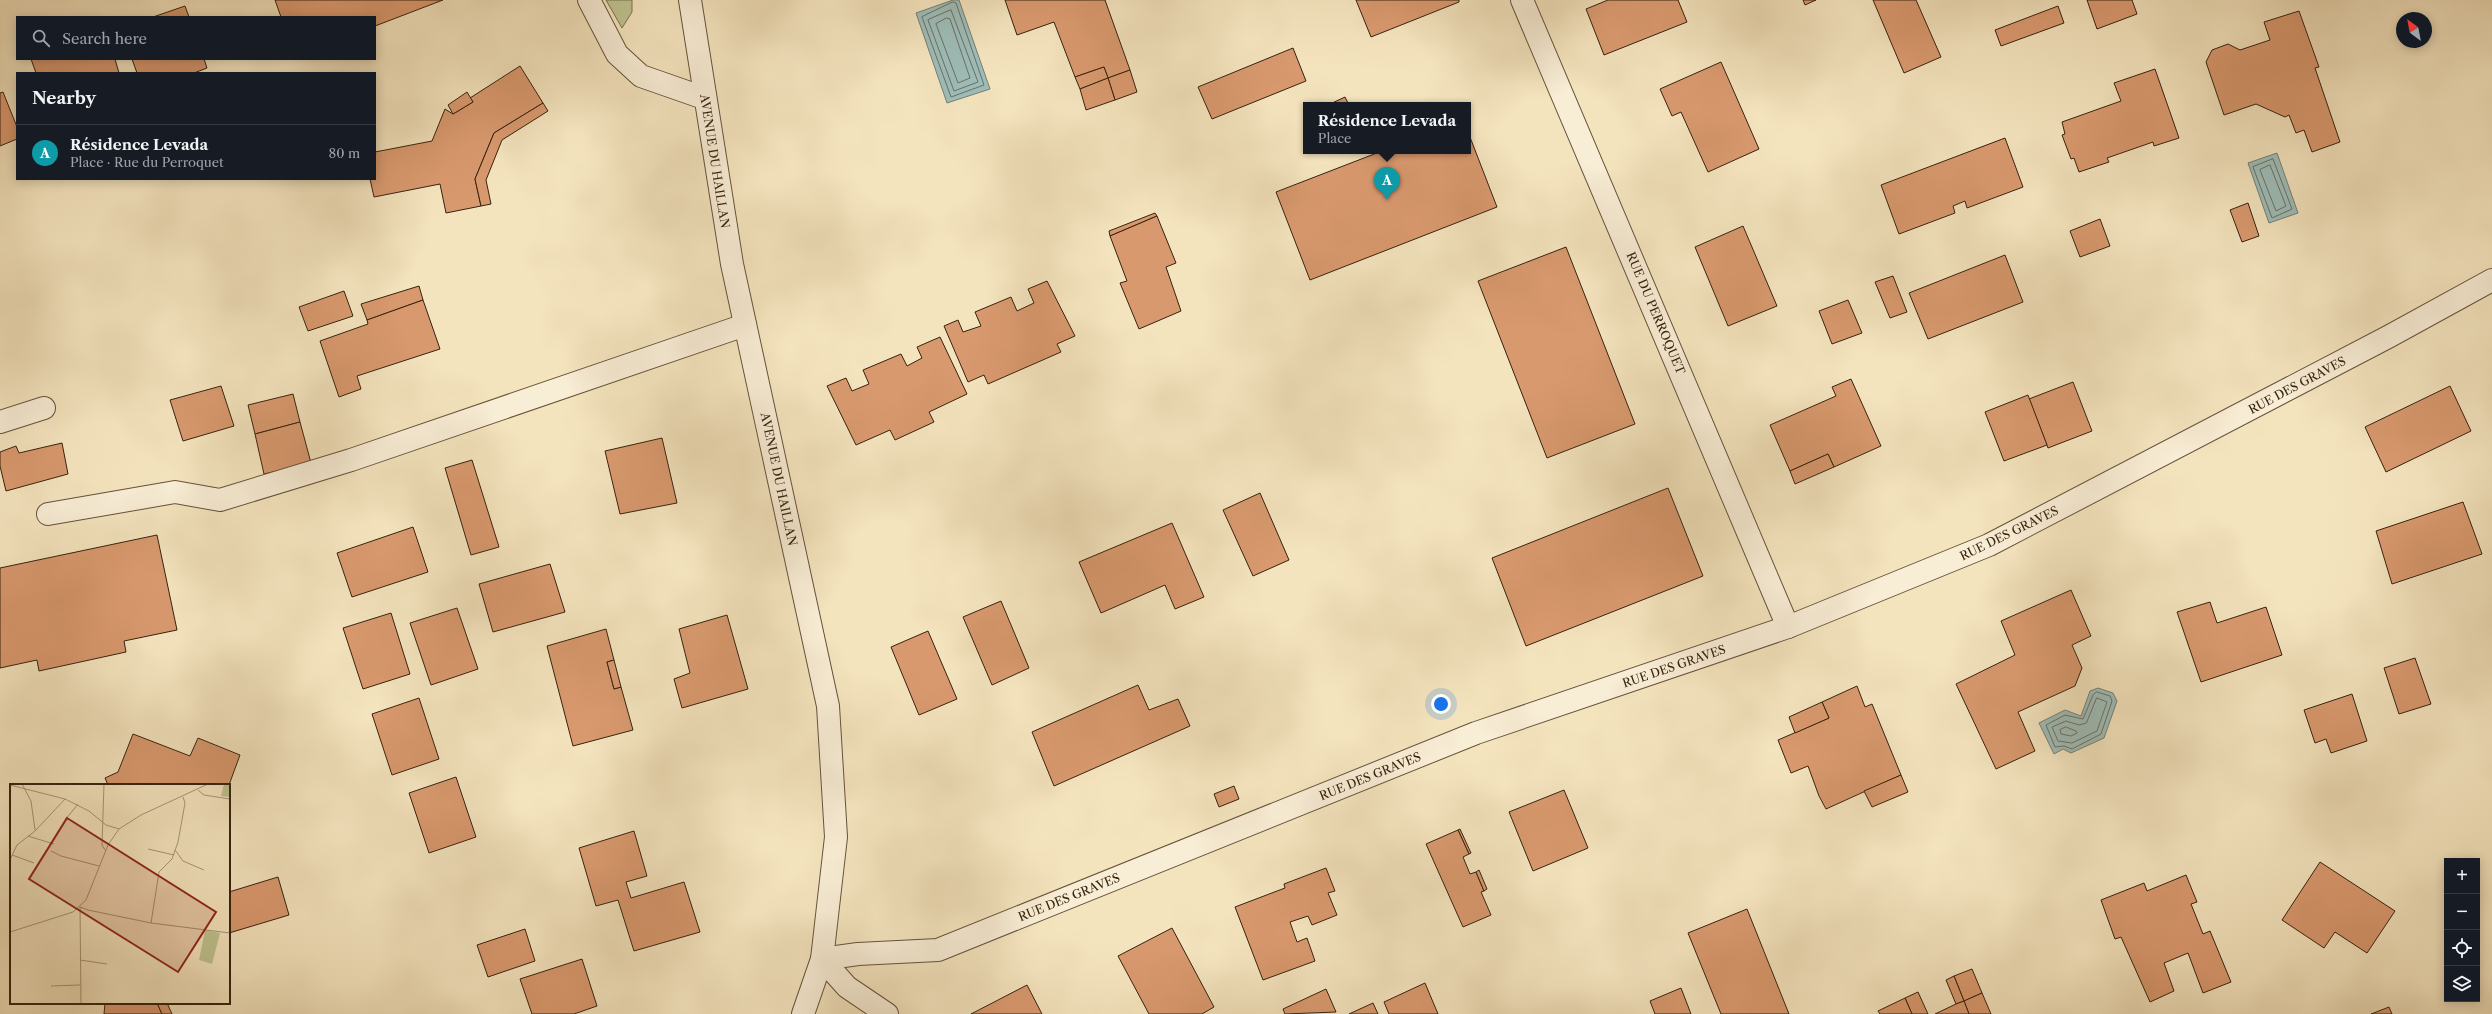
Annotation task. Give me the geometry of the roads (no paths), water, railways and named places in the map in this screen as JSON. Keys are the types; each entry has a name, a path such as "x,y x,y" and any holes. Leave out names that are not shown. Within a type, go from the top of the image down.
{"street":[{"path":"589,0 617,54 641,76 704,98"},
{"name":"AVENUE DU HAILLAN","path":"690,0 704,98 732,264 828,706 836,837 822,959 802,1014"},
{"name":"RUE DU PERROQUET","path":"1522,0 1788,627"},
{"name":"RUE DES GRAVES","path":"822,959 858,954 938,950 1476,733 1788,627 1989,545 2381,341 2492,280"},
{"path":"48,514 174,492 220,500 351,460 745,325"},
{"path":"0,422 44,408"},
{"path":"822,959 848,987 887,1014"}],"water":[{"path":"953,0 959,0 990,89 947,103 916,13"},
{"path":"2277,153 2298,213 2269,223 2248,163"},
{"path":"2098,688 2113,693 2117,701 2104,738 2071,753 2063,749 2054,754 2039,723 2065,710 2081,716 2090,691"}],"place":[{"name":"Résidence Levada","path":"1387,200"}]}
